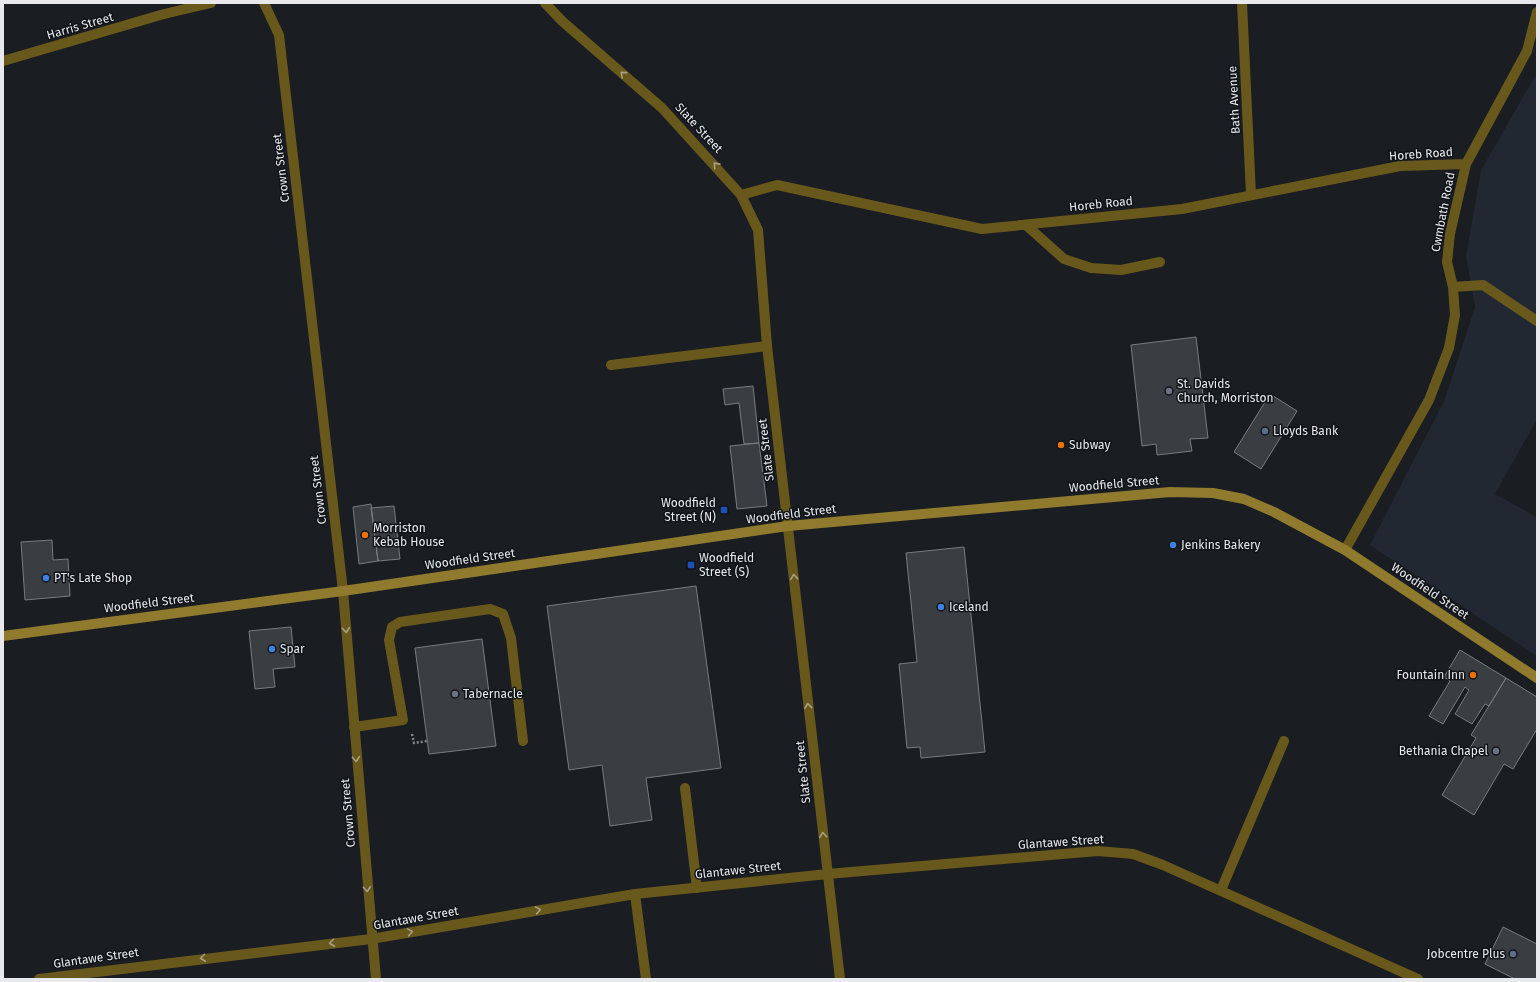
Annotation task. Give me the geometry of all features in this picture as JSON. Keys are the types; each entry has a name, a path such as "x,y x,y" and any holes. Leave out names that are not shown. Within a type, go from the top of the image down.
{"main road":[{"name":"Woodfield Street","path":"3,636 343,591 788,526 1170,492 1213,493 1244,499 1274,512 1345,550 1537,678"}],"street":[{"name":"Harris Street","path":"3,61 164,14 211,3"},
{"name":"Crown Street","path":"263,3 279,35 343,591 371,939 376,979"},
{"name":"Slate Street","path":"545,3 562,21 662,108 741,195 758,230 767,346 840,979"},
{"name":"Bath Avenue","path":"1242,3 1251,195"},
{"name":"Cwmbath Road","path":"1345,550 1429,400 1449,348 1455,315 1453,288 1447,262 1450,234 1466,164 1527,51 1537,12"},
{"path":"1527,51 1537,54"},
{"name":"Horeb Road","path":"741,195 777,184 982,229 1182,209 1400,166 1466,164"},
{"path":"1026,224 1064,259 1091,268 1121,270 1160,262"},
{"path":"1453,288 1482,285 1537,321"},
{"path":"611,365 767,346"},
{"path":"354,727 403,720 389,640 392,627 400,622 490,610 503,614 511,638 523,741"},
{"path":"1221,890 1284,741"},
{"path":"685,788 697,888"},
{"name":"Glantawe Street","path":"39,979 371,939 635,894 828,874 1098,851 1133,854 1163,865 1418,979"},
{"path":"635,894 646,979"}],"path":[{"path":"414,743 427,741"}],"shaded area":[{"path":"1537,73 1537,419 1495,494 1537,517 1537,656 1370,545 1444,401 1475,307 1466,256 1481,170"}],"building":[{"name":"St. Davids Church, Morriston","path":"1196,337 1208,438 1190,439 1192,451 1157,455 1156,444 1142,446 1131,345"},
{"path":"753,386 759,443 744,444 739,403 725,405 723,389"},
{"name":"Lloyds Bank","path":"1270,394 1297,411 1261,469 1234,452"},
{"path":"759,443 767,506 737,509 730,446"},
{"name":"Morriston Kebab House","path":"371,504 378,561 359,564 353,507"},
{"path":"394,506 400,559 378,561 371,508"},
{"name":"PT's Late Shop","path":"52,540 53,560 68,559 70,596 25,600 21,542"},
{"name":"Iceland","path":"964,547 985,752 921,758 920,747 907,748 899,664 917,662 906,553"},
{"path":"696,586 721,768 646,778 652,820 610,826 602,765 569,770 547,606"},
{"name":"Spar","path":"291,627 295,667 273,669 275,687 255,689 249,631"},
{"name":"Tabernacle","path":"482,639 496,746 429,754 415,648"},
{"path":"1460,650 1506,678 1489,706 1485,704 1472,724 1455,714 1469,690 1465,687 1443,724 1429,716 1450,681 1444,677"},
{"name":"Bethania Chapel","path":"1506,678 1537,697 1537,729 1513,769 1504,764 1474,815 1442,795 1476,738 1471,735"},
{"name":"Jobcentre Plus","path":"1503,927 1537,944 1537,979 1515,979 1485,964"}],"place":[{"name":"St. Davids Church, Morriston","path":"1169,391"},
{"name":"Lloyds Bank","path":"1265,431"},
{"name":"Subway","path":"1061,445"},
{"name":"Woodfield Street (N)","path":"724,510"},
{"name":"Morriston Kebab House","path":"365,535"},
{"name":"Jenkins Bakery","path":"1173,545"},
{"name":"Woodfield Street (S)","path":"691,565"},
{"name":"PT's Late Shop","path":"46,578"},
{"name":"Iceland","path":"941,607"},
{"name":"Spar","path":"272,649"},
{"name":"Fountain Inn","path":"1473,675"},
{"name":"Tabernacle","path":"455,694"},
{"name":"Bethania Chapel","path":"1496,751"},
{"name":"Jobcentre Plus","path":"1513,954"}]}
